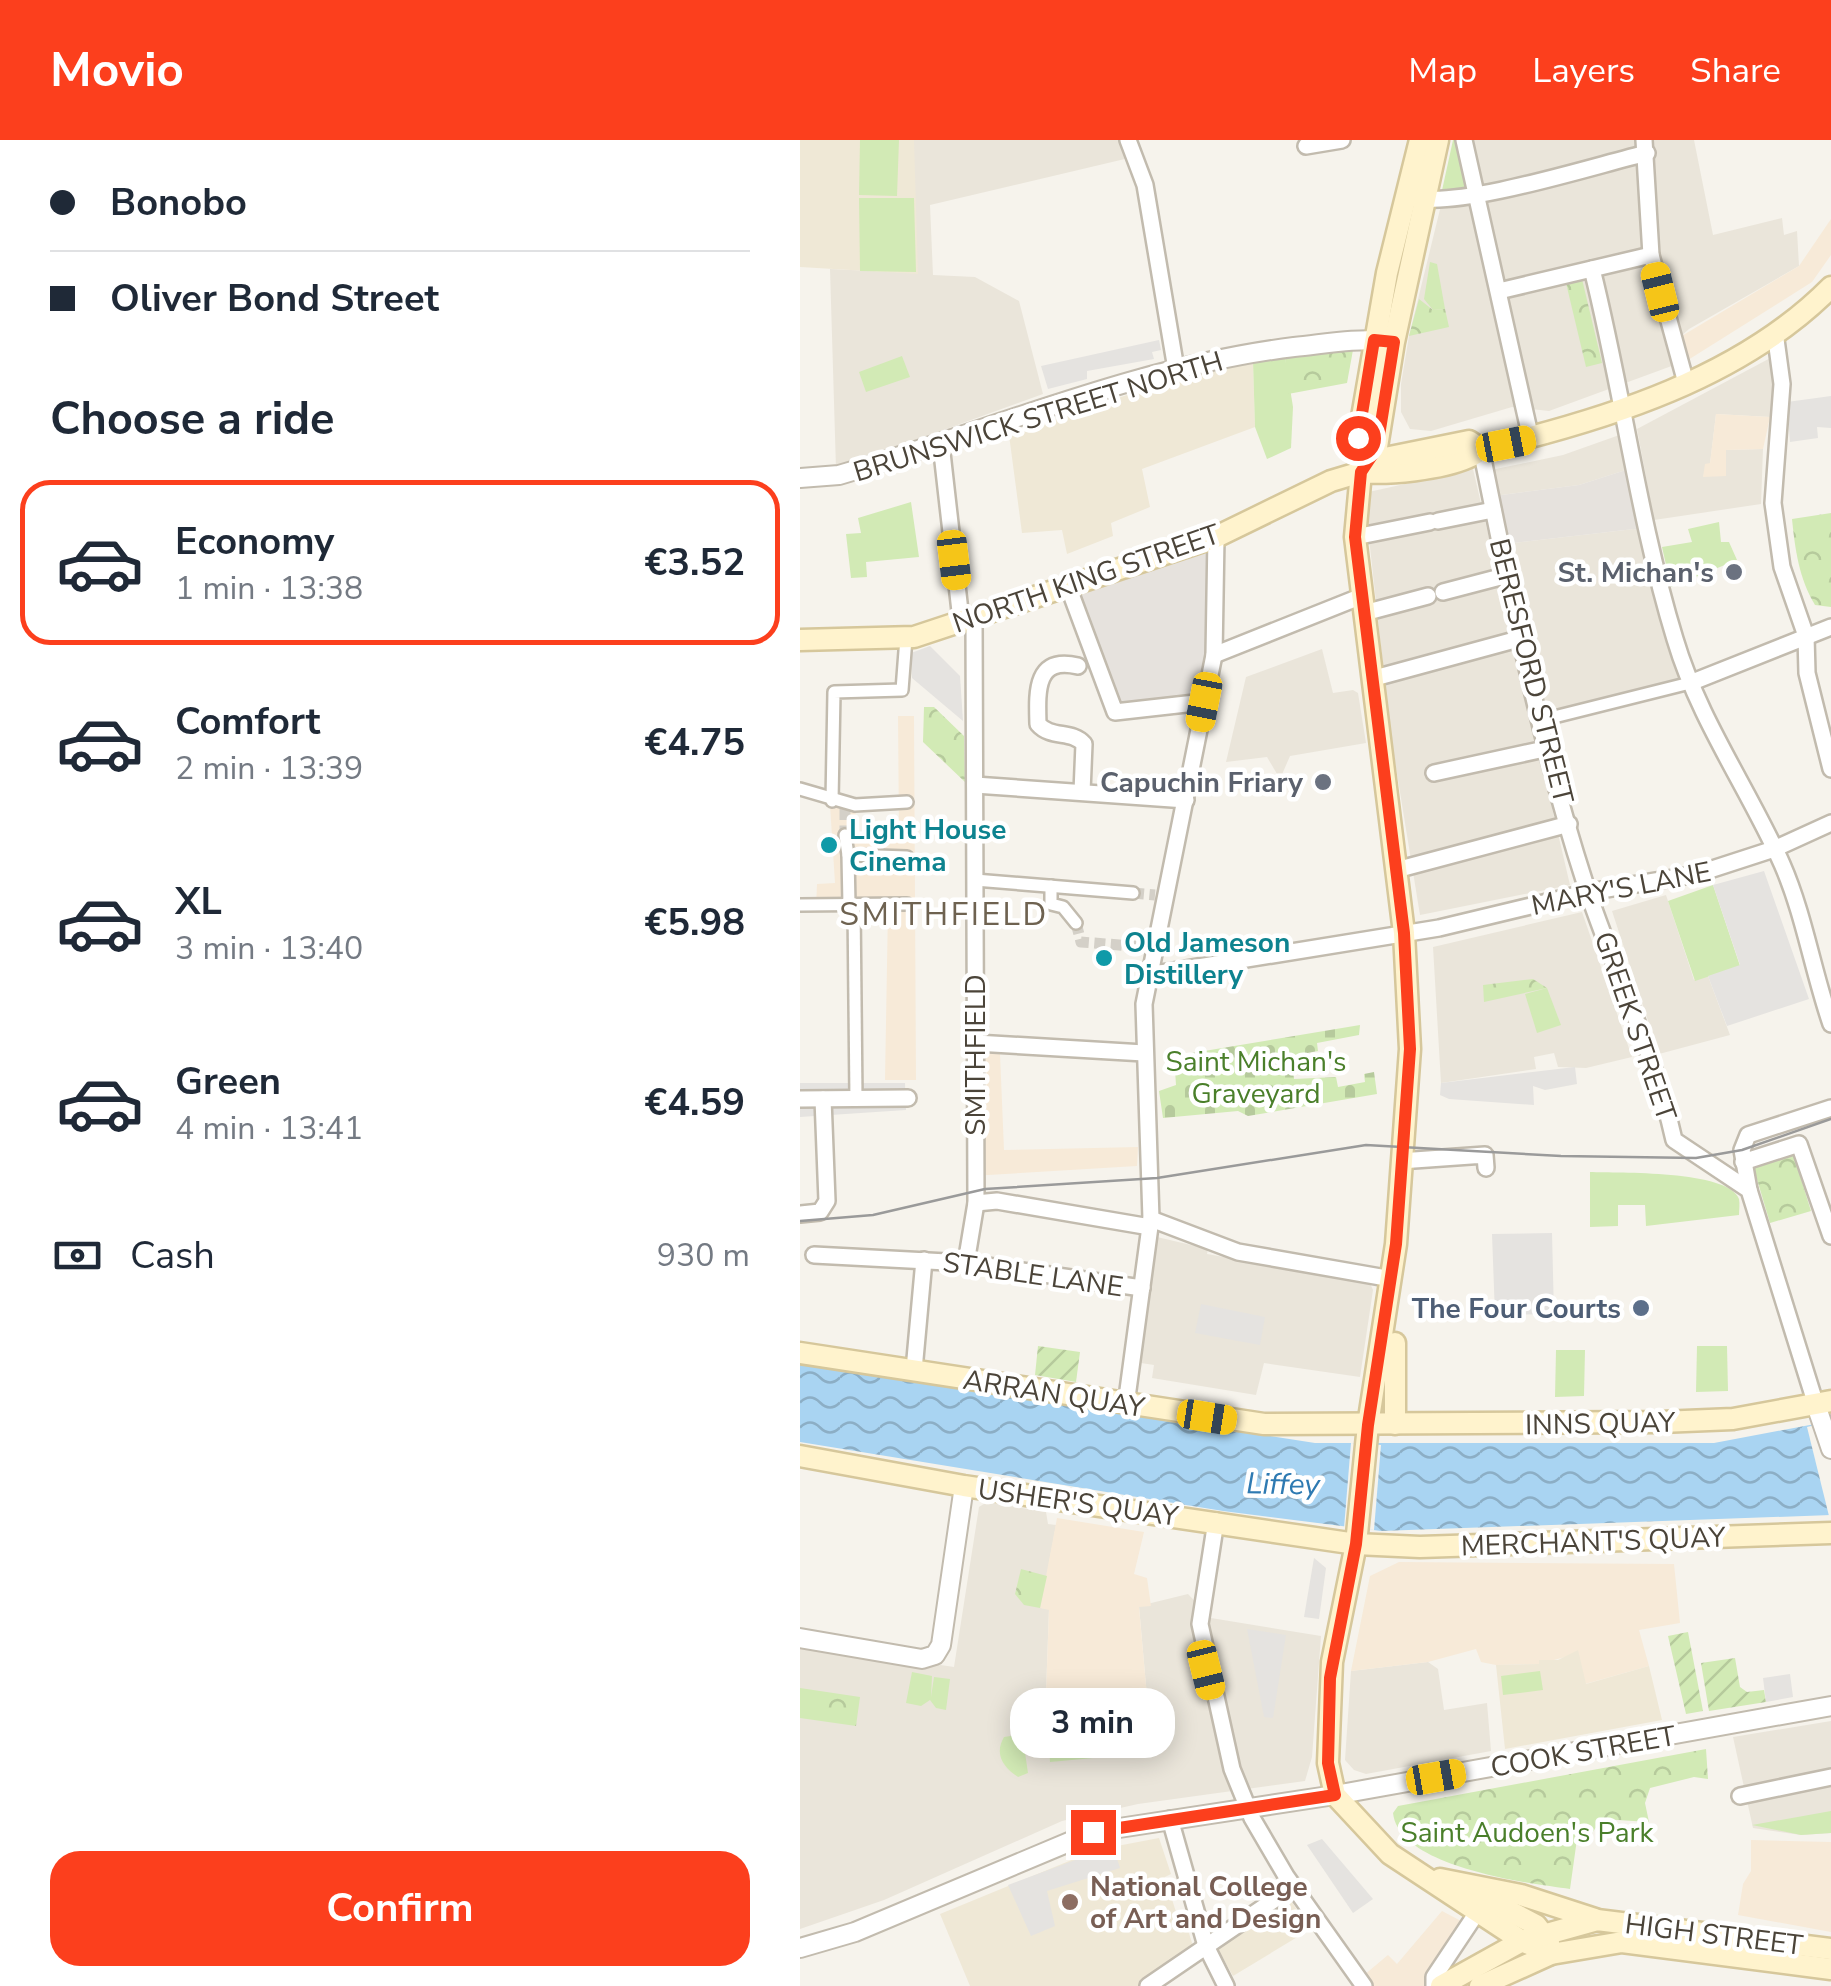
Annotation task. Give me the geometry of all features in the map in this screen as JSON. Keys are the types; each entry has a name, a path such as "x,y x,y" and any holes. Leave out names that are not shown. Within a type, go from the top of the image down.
{"main road":[{"path":"1426,141 1384,341 1357,441 1361,472 1355,537 1404,933 1410,1049 1391,1281 1367,1434 1356,1539 1328,1699 1328,1763 1335,1795 1382,1847 1522,1941 1551,1954"},
{"name":"NORTH KING STREET","path":"1361,472 1381,474 1466,459 1481,449 1532,439 1686,383 1775,332 1831,287"},
{"path":"1361,472 1377,448 1385,404 1384,341"},
{"path":"1385,404 1396,436 1414,451"},
{"name":"NORTH KING STREET","path":"800,640 906,638 1216,537 1329,482 1361,472 1380,459 1469,442 1481,449"},
{"path":"1391,1281 1400,1307 1392,1366 1395,1424"},
{"name":"ARRAN QUAY","path":"800,1352 1242,1422 1367,1434"},
{"name":"INNS QUAY","path":"1367,1434 1395,1424 1733,1418 1823,1403"},
{"name":"USHER'S QUAY","path":"800,1456 964,1486 1324,1539 1356,1539"},
{"name":"MERCHANT'S QUAY","path":"1356,1539 1420,1546 1831,1533"},
{"path":"1324,1539 1336,1553 1345,1588"},
{"path":"1406,1864 1458,1884 1545,1933 1551,1954"},
{"path":"1458,1884 1521,1895 1597,1920"},
{"path":"1438,1986 1522,1941 1597,1920"},
{"name":"HIGH STREET","path":"1597,1920 1831,1949"},
{"name":"HIGH STREET","path":"1480,1986 1551,1954 1598,1945 1644,1943 1831,1969"}],"street":[{"path":"1128,140 1145,186 1176,369"},
{"path":"1306,146 1342,140"},
{"path":"1464,140 1532,439"},
{"path":"1416,198 1477,195 1646,146 1651,255 1686,383"},
{"path":"1499,291 1651,255"},
{"path":"1592,270 1625,406 1645,525 1690,683 1774,849 1831,1024"},
{"path":"1775,332 1782,384 1773,503 1782,567 1806,636 1806,673 1831,769"},
{"name":"BRUNSWICK STREET NORTH","path":"800,478 839,475 1176,369 1267,350 1384,341"},
{"name":"SMITHFIELD","path":"941,444 968,618 975,785 976,1203 966,1263"},
{"name":"BERESFORD STREET","path":"1481,449 1522,638 1588,892"},
{"path":"1355,537 1494,510"},
{"path":"1126,1404 1151,1223 1151,1129 1144,1052 1150,947 1186,800 1214,654 1216,537"},
{"path":"1214,654 1363,604 1436,594 1508,575"},
{"path":"1068,586 1115,712 1204,702"},
{"path":"1542,720 1690,683 1831,627"},
{"path":"840,804 834,692 902,690 906,638"},
{"path":"1371,679 1522,638"},
{"path":"1078,666 1057,663 1038,678 1038,724 1048,733 1076,737 1084,744 1082,792"},
{"path":"1434,773 1550,748"},
{"path":"975,785 1186,800"},
{"path":"800,789 840,804 907,802"},
{"name":"MARY'S LANE","path":"1148,975 1404,933 1588,892 1712,870 1774,849 1831,822"},
{"path":"1396,870 1569,824"},
{"path":"845,835 852,905 856,1099"},
{"path":"846,853 907,857"},
{"path":"975,880 1133,893"},
{"path":"1051,886 1050,904 1062,908 1076,923"},
{"name":"GREEK STREET","path":"1588,892 1654,1068 1674,1140 1691,1155 1749,1190"},
{"path":"800,905 907,904"},
{"path":"976,1043 1144,1052"},
{"path":"800,1099 908,1098"},
{"path":"800,1214 820,1212 827,1201 823,1099"},
{"path":"1829,1442 1823,1403 1749,1190 1743,1154 1748,1135 1831,1108"},
{"path":"1743,1154 1799,1144 1831,1236"},
{"path":"1400,1161 1485,1155 1486,1168"},
{"path":"976,1203 996,1201 1151,1223 1238,1252 1391,1281"},
{"name":"STABLE LANE","path":"814,1254 966,1263 1142,1288"},
{"path":"914,1370 924,1260"},
{"path":"805,1639 922,1658 935,1655 941,1645 964,1486"},
{"path":"1216,1521 1200,1611 1203,1652 1232,1770 1293,1886 1364,1986"},
{"name":"COOK STREET","path":"800,1948 855,1932 1093,1832 1335,1795 1831,1706"},
{"path":"1740,1796 1831,1777"},
{"path":"1170,1819 1206,1946 1226,1986"},
{"path":"1148,1986 1293,1886"},
{"path":"1438,1986 1434,1976 1478,1912"}],"shaded area":[{"path":"800,140 914,140 918,274 800,267"},
{"path":"913,140 1118,140 1129,158 930,205 933,275 975,277 1019,301 1043,394 836,469 830,269 915,273"},
{"path":"1475,140 1694,140 1713,235 1782,218 1784,235 1797,231 1799,266 1689,329 1680,337 1688,360 1549,411 1512,407 1431,431 1410,429 1401,412 1409,336 1456,144"},
{"path":"1831,219 1831,255 1812,282 1688,360 1680,337 1799,266"},
{"path":"1159,340 1161,350 1152,352 1154,359 1087,371 1087,379 1048,389 1041,366"},
{"path":"1776,355 1770,417 1716,414 1710,464 1703,476 1725,450 1763,449 1761,504 1654,520 1637,429"},
{"path":"1253,361 1255,427 1142,469 1150,507 1111,523 1113,536 1067,554 1062,530 1022,533 1009,435 1180,377"},
{"path":"1831,396 1831,428 1817,427 1818,438 1790,442 1787,402"},
{"path":"1716,414 1770,417 1763,449 1726,450 1726,476 1703,477 1705,464 1710,463"},
{"path":"1625,433 1632,468 1579,485 1494,496 1491,470 1563,455"},
{"path":"1632,468 1642,532 1634,529 1505,544 1494,496 1579,485"},
{"path":"1473,469 1570,885 1420,915 1391,737 1364,493"},
{"path":"1634,529 1642,532 1683,682 1545,716 1505,544"},
{"path":"1210,545 1207,651 1200,700 1120,711 1074,590"},
{"path":"930,646 960,676 963,721 912,678 911,653"},
{"path":"1322,649 1333,693 1358,693 1366,743 1290,756 1280,779 1267,757 1226,762 1246,677"},
{"path":"898,716 914,716 916,1080 885,1080 888,908 816,908 817,884 835,883 830,805 855,805 857,834 899,834"},
{"path":"1764,871 1809,999 1727,1026 1708,976 1740,965 1713,885"},
{"path":"1666,895 1694,980 1708,976 1730,1035 1659,1054 1612,911"},
{"path":"1582,912 1632,1057 1586,1068 1558,1067 1554,1053 1534,1057 1536,1069 1441,1083 1433,947"},
{"path":"969,1052 1000,1054 1004,1150 1138,1147 1137,1166 971,1176"},
{"path":"1575,1067 1577,1084 1545,1090 1533,1086 1534,1105 1449,1099 1440,1095 1441,1083"},
{"path":"800,1083 905,1083 906,1110 800,1117"},
{"path":"1552,1233 1554,1314 1495,1315 1492,1234"},
{"path":"1157,1237 1208,1249 1207,1254 1370,1283 1373,1290 1360,1377 1264,1363 1256,1395 1152,1378 1154,1365 1141,1363"},
{"path":"1201,1304 1265,1317 1260,1345 1195,1333"},
{"path":"987,1502 1046,1512 1048,1524 1056,1525 1041,1608 1049,1609 1045,1721 1148,1708 1139,1606 1188,1594 1211,1618 1321,1636 1312,1757 1305,1781 1138,1804 1062,1821 884,1900 800,1929 800,1644 954,1667 979,1507"},
{"path":"1057,1518 1144,1532 1134,1574 1147,1578 1151,1606 1139,1607 1148,1708 1045,1722 1049,1610 1040,1608"},
{"path":"1314,1558 1326,1568 1319,1619 1304,1617"},
{"path":"1399,1562 1674,1564 1680,1623 1639,1630 1649,1666 1585,1684 1565,1657 1539,1664 1496,1665 1481,1662 1476,1649 1428,1662 1351,1671 1370,1576"},
{"path":"1247,1629 1286,1635 1273,1718 1264,1717"},
{"path":"1578,1650 1586,1684 1649,1666 1662,1720 1505,1749 1496,1665 1539,1664 1539,1660 1558,1660"},
{"path":"1428,1662 1438,1669 1444,1710 1487,1703 1491,1751 1366,1774 1354,1770 1345,1760 1351,1671"},
{"path":"1790,1674 1793,1697 1766,1702 1763,1678"},
{"path":"1831,1721 1831,1833 1801,1835 1753,1828 1733,1737"},
{"name":"National College of Art and Design","path":"1159,1838 1171,1874 1165,1877 1181,1928 1187,1927 1193,1946 1140,1986 970,1986 940,1914 1096,1850"},
{"path":"1322,1839 1373,1899 1353,1913 1307,1845"},
{"path":"1751,1840 1831,1842 1831,1932 1738,1915 1743,1884 1751,1871"},
{"path":"1113,1846 1120,1868 1047,1891 1055,1926 1031,1936 1008,1885"},
{"path":"1289,1897 1309,1930 1233,1976 1216,1946"},
{"path":"1442,1911 1463,1922 1436,1959 1473,1986 1351,1986 1388,1955 1397,1964"}],"green space":[{"path":"860,140 899,140 897,196 859,195"},
{"path":"1453,140 1460,140 1469,188 1441,195"},
{"path":"859,198 914,198 916,272 860,271"},
{"path":"1430,262 1437,264 1445,309 1433,310 1424,299"},
{"path":"1582,279 1602,363 1586,367 1566,283"},
{"path":"1419,299 1433,310 1445,309 1449,327 1409,336"},
{"path":"1353,350 1347,383 1288,394 1285,357"},
{"path":"902,356 910,377 866,392 859,372"},
{"path":"1285,357 1293,407 1291,448 1267,459 1255,427 1253,361"},
{"path":"911,502 919,557 866,562 867,577 851,578 846,534 861,533 858,518"},
{"path":"1831,513 1831,607 1815,605 1805,585 1792,519"},
{"path":"1719,522 1721,542 1729,542 1737,560 1671,587 1662,547 1692,542 1688,529"},
{"path":"924,707 934,707 964,736 965,782 923,742"},
{"path":"1713,885 1740,966 1695,981 1668,901"},
{"path":"1533,979 1547,988 1484,1002 1483,985"},
{"path":"1547,988 1561,1025 1537,1033 1525,994"},
{"name":"Saint Michan's Graveyard","path":"1360,1025 1359,1035 1317,1043 1318,1051 1302,1054 1302,1060 1292,1062 1294,1079 1336,1077 1338,1087 1365,1082 1364,1074 1374,1072 1377,1094 1248,1116 1238,1111 1163,1118 1159,1091 1176,1085 1174,1056"},
{"path":"1793,1153 1811,1211 1770,1223 1753,1166"},
{"path":"1590,1172 1671,1175 1715,1183 1731,1190 1739,1199 1739,1215 1646,1226 1645,1205 1618,1205 1618,1226 1590,1227"},
{"path":"1038,1346 1080,1352 1076,1382 1035,1375"},
{"path":"1697,1346 1727,1346 1728,1391 1696,1392"},
{"path":"1556,1350 1585,1350 1584,1396 1555,1397"},
{"path":"1021,1569 1047,1576 1040,1608 1024,1605 1015,1594"},
{"path":"1688,1632 1703,1711 1686,1714 1668,1636"},
{"path":"1735,1658 1740,1687 1747,1692 1764,1690 1766,1702 1709,1711 1701,1663"},
{"path":"1540,1671 1543,1690 1503,1695 1501,1676"},
{"path":"912,1672 932,1676 931,1697 934,1677 950,1679 946,1710 936,1708 930,1700 921,1706 906,1703"},
{"path":"800,1688 860,1697 856,1726 800,1718"},
{"path":"1110,1720 1115,1756 1050,1762 1048,1727"},
{"path":"1017,1735 1023,1739 1028,1773 1018,1777 1004,1764 1000,1754 1004,1737"},
{"name":"Saint Audoen's Park","path":"1706,1749 1708,1779 1694,1777 1650,1788 1645,1803 1649,1822 1602,1819 1592,1833 1577,1839 1570,1889 1496,1877 1440,1859 1417,1847 1401,1832 1393,1813 1398,1806"},
{"path":"1831,1811 1831,1833 1801,1835 1752,1825"}],"water":[{"name":"Liffey","path":"800,1362 1315,1443 1714,1443 1831,1421 1831,1515 1381,1531 1223,1511 800,1442"}],"pier":[{"path":"1831,1421 1831,1515 1829,1516 1807,1427"},
{"path":"1351,1443 1381,1445 1374,1530 1344,1528"}],"tunnel":[{"path":"845,809 845,835"},
{"path":"1133,893 1155,895"},
{"path":"1076,923 1081,942 1145,947"}],"tram line":[{"path":"800,1221 873,1215 985,1189 1157,1178 1366,1145 1561,1156 1696,1158 1742,1150 1831,1119"}],"place":[{"name":"St. Michan's","path":"1734,572"},
{"name":"Capuchin Friary","path":"1323,782"},
{"name":"Light House Cinema","path":"829,845"},
{"name":"Old Jameson Distillery","path":"1104,958"},
{"name":"The Four Courts","path":"1641,1308"},
{"name":"National College of Art and Design","path":"1070,1902"}],"district":[{"name":"SMITHFIELD","path":"944,914"}],"route":[{"path":"1093,1832 1132,1823 1335,1795 1328,1763 1330,1678 1356,1544 1368,1425 1396,1244 1410,1049 1404,933 1355,537 1361,472 1377,448 1394,342 1374,340 1358,438"}]}
